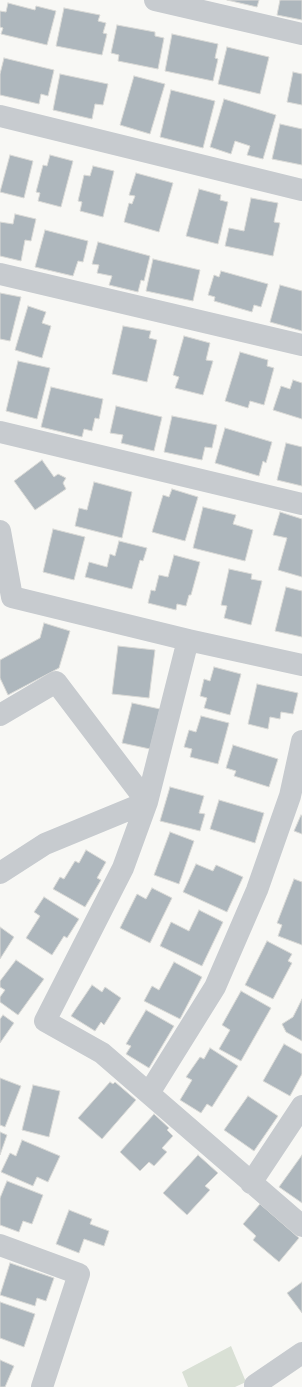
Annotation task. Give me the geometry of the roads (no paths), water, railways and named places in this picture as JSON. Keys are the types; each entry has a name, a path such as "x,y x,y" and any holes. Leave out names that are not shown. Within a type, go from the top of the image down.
{"street":[{"path":"155,0 302,34"},
{"path":"0,116 302,190"},
{"path":"0,274 302,345"},
{"path":"0,432 302,504"},
{"path":"0,531 6,596 188,640 302,665"},
{"path":"188,640 147,802 122,868 45,1021 102,1054 302,1226"},
{"path":"0,715 56,682 147,802"},
{"path":"149,1093 215,987 256,890 290,796 302,741"},
{"path":"0,874 45,844 147,802"},
{"path":"251,1183 302,1106"},
{"path":"0,1245 79,1274 42,1387"},
{"path":"256,1387 255,1385 302,1354"}]}
